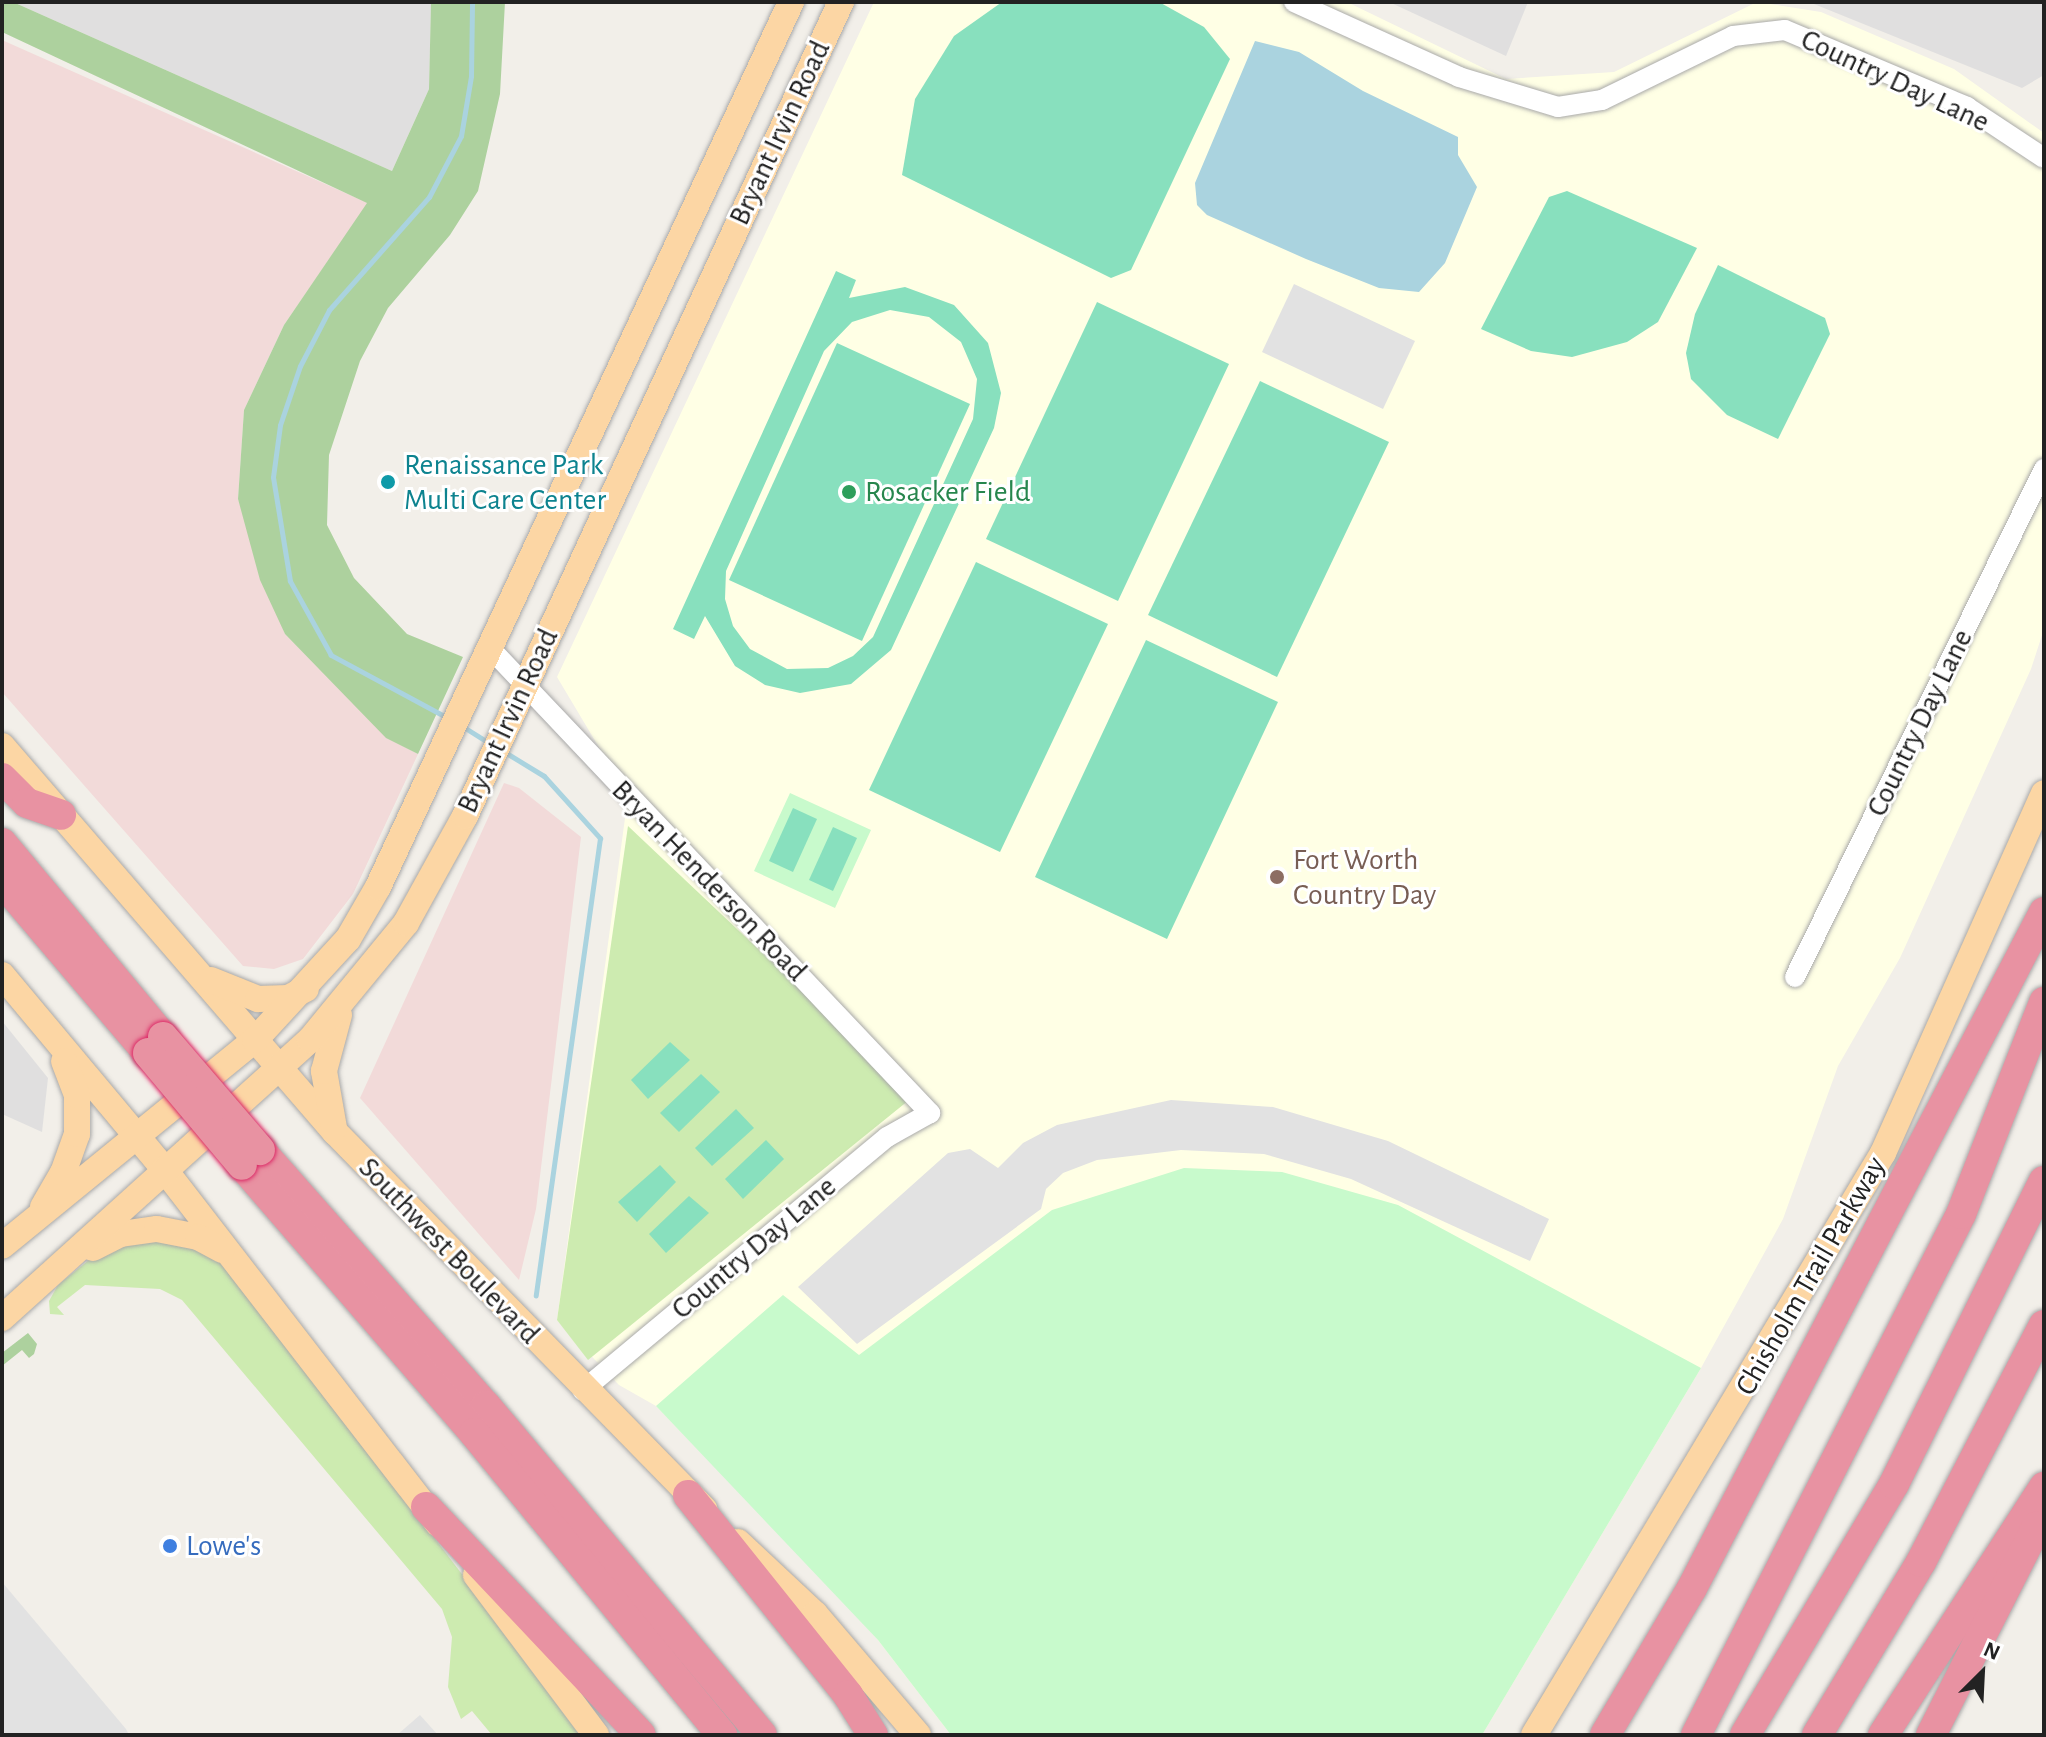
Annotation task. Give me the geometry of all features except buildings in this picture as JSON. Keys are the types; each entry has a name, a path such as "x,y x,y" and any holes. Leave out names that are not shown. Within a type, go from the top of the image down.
{"highway":[{"path":"2,778 27,803 61,815"},
{"path":"2,843 156,1045"},
{"path":"2,881 156,1045 251,1157 722,1735"},
{"path":"1605,1735 1715,1545 2039,922"},
{"path":"1696,1735 1961,1214 2044,1002"},
{"path":"251,1157 486,1406 762,1735"},
{"path":"1745,1735 1894,1484 2044,1181"},
{"path":"1817,1735 1928,1548 2044,1325"},
{"path":"1883,1735 2044,1487"},
{"path":"688,1495 848,1695 873,1735"},
{"path":"426,1507 641,1735"},
{"path":"1931,1735 2044,1510"}],"main road":[{"name":"Bryant Irvin Road","path":"2,1246 139,1139 255,1040 309,987 364,913 791,2"},
{"name":"Bryant Irvin Road","path":"2,1318 164,1169 280,1068 341,1008 418,904 481,780 841,2"},
{"path":"606,397 648,416"},
{"name":"Southwest Boulevard","path":"2,746 335,1132 583,1390 688,1495 815,1614 918,1735"},
{"name":"Chisholm Trail Parkway","path":"1534,1735 1883,1153 2044,793"},
{"path":"191,967 233,993 258,999 288,998 309,987"},
{"path":"2,975 164,1169 426,1507 596,1735"},
{"path":"335,1132 324,1071 341,1008"},
{"path":"34,1220 73,1152 79,1116 72,1075 48,1030"},
{"path":"65,1263 121,1234 157,1229 198,1237 234,1259"}],"street":[{"name":"Country Day Lane","path":"1294,2 1459,77 1558,107 1602,100 1733,36 1785,30 1967,107 2044,158"},
{"name":"Country Day Lane","path":"1795,977 2044,469"},
{"name":"Bryan Henderson Road","path":"489,647 930,1113"},
{"name":"Country Day Lane","path":"583,1390 887,1137 930,1113"}],"shaded area":[{"path":"13,2 431,2 429,89 392,171"},
{"name":"Fort Worth Country Day","path":"874,2 1347,2 1506,79 1614,72 1757,2 1821,12 1954,69 2044,133 2044,629 2031,669 1900,958 1838,1066 1783,1219 1701,1368 1482,1735 951,1735 878,1640 807,1562 656,1406 619,1385 557,1320 628,796 557,677"},
{"path":"1389,2 1528,2 1506,56"},
{"path":"1809,2 2044,2 2044,75 2022,88"},
{"path":"2,40 368,203 284,325 244,410 238,499 285,634 386,737 418,754 353,894 303,959 274,969 243,966 2,692"},
{"path":"1294,284 1415,341 1383,409 1262,352"},
{"path":"504,783 519,788 581,837 536,1209 519,1280 360,1098"},
{"path":"2,1021 48,1078 42,1132 2,1114"},
{"path":"1171,1100 1273,1107 1388,1141 1549,1219 1530,1261 1351,1179 1264,1154 1181,1150 1097,1160 1063,1173 1046,1189 1041,1209 857,1344 798,1287 948,1153 970,1149 998,1168 1023,1143 1057,1125"},
{"path":"2,1582 126,1729 129,1735 2,1735"},
{"path":"420,1715 438,1735 397,1735"}],"green space":[{"path":"2,2 13,2 392,171 429,89 431,2 505,2 500,94 478,191 450,235 388,308 360,361 329,455 327,525 354,578 407,634 463,657 418,754 386,738 285,634 260,580 238,499 244,410 284,325 367,203 2,32"},
{"path":"1002,2 1159,2 1204,27 1230,59 1131,270 1111,278 902,175 915,99 954,36"},
{"path":"1567,191 1697,248 1658,322 1627,342 1572,357 1531,351 1481,329 1549,197"},
{"path":"1718,265 1825,318 1830,334 1778,439 1727,415 1691,379 1686,353 1695,314"},
{"path":"836,271 856,280 849,298 905,287 954,305 988,343 1001,393 994,428 891,650 851,684 800,693 765,685 735,666 705,616 694,639 673,629","holes":["890,310 929,317 961,342 977,379 973,419 873,637 853,656 828,668 787,669 750,649 733,626 725,599 726,571 824,351 852,322"]},
{"path":"1097,302 1229,364 1118,601 986,539"},
{"name":"Rosacker Field","path":"837,343 970,404 862,641 729,580"},
{"path":"1260,381 1389,442 1277,677 1148,615"},
{"path":"976,562 1108,624 1000,852 869,790"},
{"path":"1146,640 1278,702 1167,939 1035,877"},
{"path":"790,793 871,830 835,908 754,871"},
{"path":"793,808 817,819 793,872 769,861"},
{"path":"628,826 914,1096 588,1360 557,1320"},
{"path":"833,827 857,838 833,891 809,880"},
{"path":"670,1042 690,1060 648,1099 631,1080"},
{"path":"701,1074 720,1092 679,1132 660,1113"},
{"path":"736,1109 754,1128 712,1166 695,1148"},
{"path":"766,1140 784,1159 743,1199 725,1179"},
{"path":"660,1165 676,1182 637,1222 618,1202"},
{"path":"1184,1168 1282,1172 1398,1205 1701,1368 1482,1735 951,1735 878,1640 656,1406 783,1295 859,1355 1052,1210"},
{"path":"689,1196 709,1213 666,1253 649,1234"},
{"path":"140,1238 210,1253 231,1272 585,1735 492,1735 472,1711 461,1719 448,1687 452,1637 442,1609 182,1300 160,1289 85,1285 57,1307 64,1315 50,1314 49,1301 58,1285 94,1256"},
{"path":"28,1333 37,1344 34,1354 29,1358 22,1350 2,1366 2,1353"}],"water":[{"path":"1255,41 1299,52 1363,91 1458,137 1458,155 1477,187 1445,263 1419,292 1379,288 1207,215 1197,205 1195,183"}],"waterway":[{"path":"446,717 331,655 290,581 273,477 280,425 300,366 329,310 429,197 461,136 471,76 472,2"},
{"path":"462,726 491,744"},
{"path":"503,751 544,776 600,838 536,1296"}],"place":[{"name":"Renaissance Park Multi Care Center","path":"388,482"},
{"name":"Rosacker Field","path":"849,492"},
{"name":"Fort Worth Country Day","path":"1277,877"},
{"name":"Lowe's","path":"170,1546"}]}
